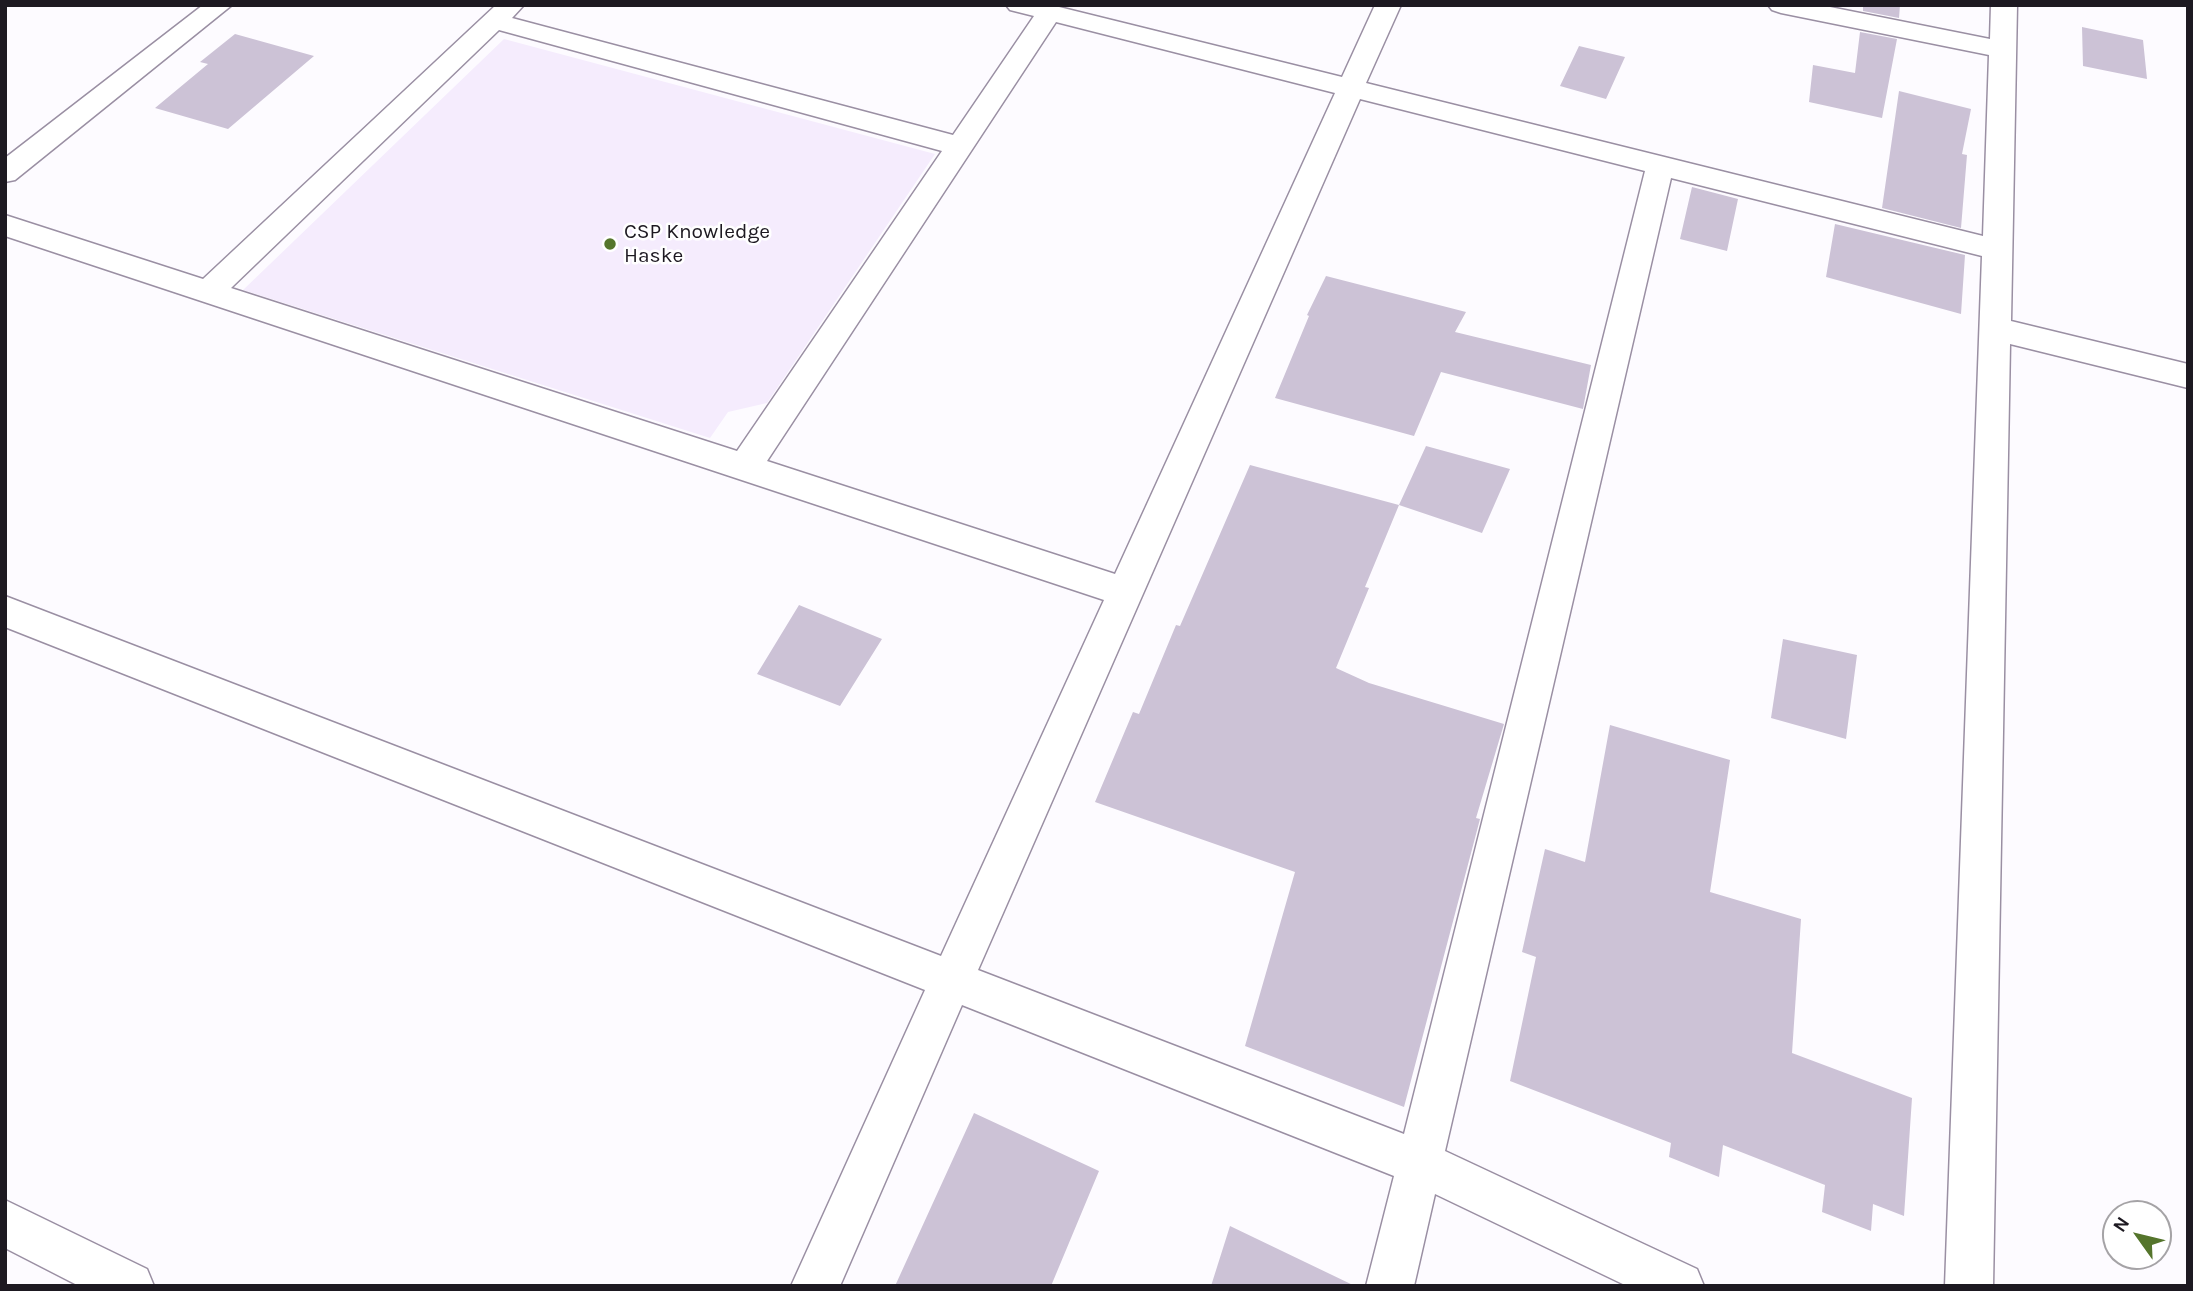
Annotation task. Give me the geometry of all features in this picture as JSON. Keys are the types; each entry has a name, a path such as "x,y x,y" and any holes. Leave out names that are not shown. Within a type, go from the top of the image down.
{"street":[{"path":"5,173 219,5"},
{"path":"1019,5 1998,250"},
{"path":"816,1286 1388,5"},
{"path":"1782,5 2003,50"},
{"path":"1969,1286 2004,5"},
{"path":"208,292 502,13 959,146"},
{"path":"745,467 1049,13"},
{"path":"1390,1286 1660,166"},
{"path":"5,225 1125,592"},
{"path":"1996,330 2188,376"},
{"path":"5,611 1420,1163 1680,1286"},
{"path":"5,1223 130,1286"}],"shaded area":[{"path":"504,39 935,154 767,403 728,412 710,438 243,290"}],"building":[{"path":"1863,5 1900,5 1899,18 1863,11"},
{"path":"2082,27 2143,40 2147,79 2083,66"},
{"path":"1860,32 1897,39 1882,118 1809,102 1813,65 1855,73"},
{"path":"235,34 314,56 228,129 155,108 208,64 200,62"},
{"path":"1579,46 1625,57 1606,99 1560,86"},
{"path":"1899,91 1971,109 1962,154 1967,155 1961,228 1882,208"},
{"path":"1692,187 1738,199 1727,251 1680,239"},
{"path":"1835,224 1965,255 1961,314 1826,277"},
{"path":"1326,276 1466,312 1455,332 1591,365 1583,409 1441,372 1414,436 1275,398 1309,316 1307,315"},
{"path":"1426,446 1510,469 1482,533 1399,505"},
{"path":"1250,465 1399,505 1365,587 1369,588 1336,668 1369,683 1504,724 1476,818 1480,819 1404,1107 1245,1046 1295,872 1095,802 1133,712 1139,714 1176,625 1180,626"},
{"path":"799,605 882,639 840,706 757,674"},
{"path":"1783,639 1857,655 1846,739 1771,718"},
{"path":"1610,725 1730,760 1710,892 1801,919 1792,1053 1912,1098 1904,1216 1873,1204 1871,1231 1822,1212 1825,1185 1723,1145 1719,1177 1669,1157 1671,1143 1510,1081 1536,957 1522,952 1545,849 1585,862"},
{"path":"974,1113 1099,1171 1051,1286 895,1286"},
{"path":"1230,1226 1355,1286 1211,1286"}],"place":[{"name":"CSP Knowledge Haske","path":"610,244"}]}
